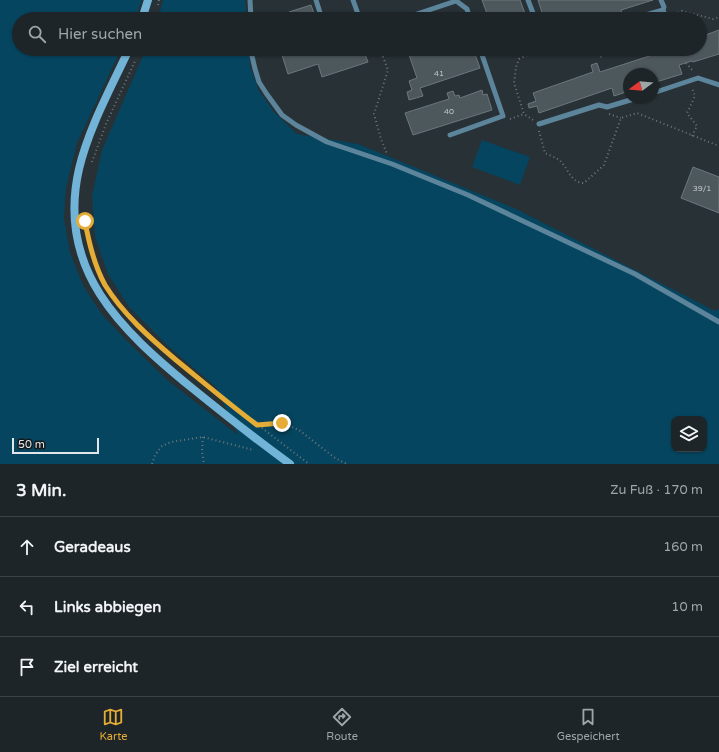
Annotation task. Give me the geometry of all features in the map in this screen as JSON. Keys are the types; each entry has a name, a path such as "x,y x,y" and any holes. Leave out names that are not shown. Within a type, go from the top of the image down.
{"street":[{"path":"144,12 148,0"},
{"path":"126,56 84,149 79,169 75,190 74,211 75,230 84,265 98,293 136,338 159,361 265,446 290,464"}],"lane":[{"path":"250,0 250,12"},
{"path":"316,0 320,12"},
{"path":"353,0 357,12"},
{"path":"422,12 455,0 467,8 468,12"},
{"path":"528,0 533,12"},
{"path":"656,12 663,10 664,7 661,0"},
{"path":"252,56 260,82 266,93 282,115 296,125 327,142 392,164 468,195 627,270 719,322"},
{"path":"450,135 503,116 482,56"},
{"path":"659,91 698,78 719,85"},
{"path":"539,124 599,105 607,107 623,102"}],"path":[{"path":"707,17 719,17"},
{"path":"91,165 106,124 137,56"},
{"path":"383,56 388,70 374,114 381,139 392,164"},
{"path":"526,56 519,59 516,67 514,83 524,114 539,124 538,129 545,153 560,160 575,181 584,183 604,165 621,118 637,113 719,146"},
{"path":"601,56 602,60"},
{"path":"690,81 695,96 687,113 697,126 692,136"},
{"path":"503,116 506,120 524,114"},
{"path":"158,344 257,425 309,464"},
{"path":"257,425 282,423 299,430 335,458 347,464"},
{"path":"152,464 155,455 162,446 171,442 203,437 255,450 265,446"},
{"path":"203,437 202,451 204,464"}],"shaded area":[{"path":"0,0 142,0 138,12 12,12 12,56 118,56 77,143 66,188 64,218 70,253 83,285 101,313 124,338 166,379 238,435 216,387 169,347 129,307 108,274 95,237 92,196 102,150 143,56 249,56 250,66 259,91 275,113 297,134 358,144 516,209 715,311 719,309 719,464 0,464"},
{"path":"163,0 245,0 246,12 160,12"},
{"path":"482,140 530,157 520,185 472,167"}],"building":[{"path":"482,0 520,0 524,12 486,12"},
{"path":"538,0 653,0 621,10 622,12 542,12"},
{"path":"311,5 314,12 289,12"},
{"path":"719,30 719,54 679,65 682,74 659,81 659,68 623,68 623,93 614,96 612,88 539,113 537,106 529,108 528,104 536,101 533,93 593,72 591,65 597,63 600,72 649,56 707,56 707,34"},
{"path":"282,56 366,56 368,62 322,77 318,64 288,74"},
{"path":"409,56 476,56 480,68 420,88 423,96 409,100 407,92 412,90 409,81 417,78"},
{"path":"482,90 483,95 487,94 492,110 413,135 405,113 449,99 447,93 453,91 455,96 459,95 460,98"},
{"path":"693,167 719,177 719,213 681,198"}],"route":[{"path":"85,221 88,242 94,261 106,285 117,302 136,323 158,344 257,425 282,423"}]}
